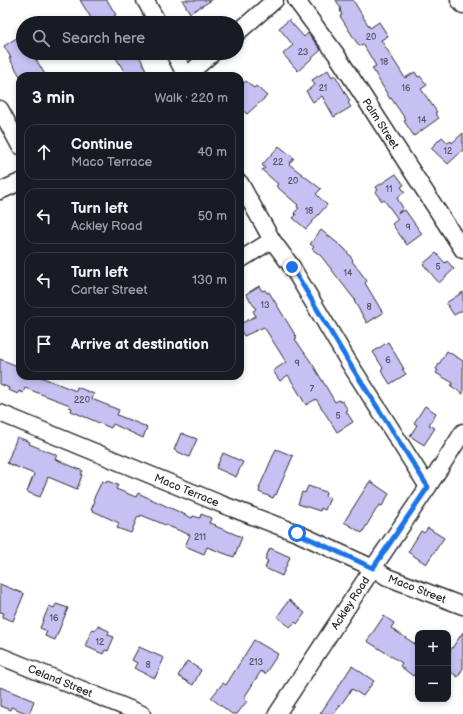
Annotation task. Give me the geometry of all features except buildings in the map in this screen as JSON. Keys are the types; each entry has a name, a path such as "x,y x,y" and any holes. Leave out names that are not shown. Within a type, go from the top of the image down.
{"street":[{"path":"145,0 154,16"},
{"path":"244,27 275,0"},
{"name":"Palm Street","path":"296,0 340,60 463,250"},
{"path":"459,0 463,5"},
{"path":"178,60 184,72"},
{"path":"191,72 205,60"},
{"path":"0,110 16,139"},
{"path":"0,192 16,184"},
{"path":"244,190 272,240 292,267 348,361 428,487"},
{"path":"244,258 272,240"},
{"name":"Maco Terrace","path":"0,413 221,504 297,533 373,568"},
{"name":"Ackley Road","path":"278,714 463,432"},
{"name":"Maco Street","path":"373,568 387,577 463,606"},
{"name":"Celand Street","path":"0,656 142,714"}],"route":[{"path":"292,267 348,361 428,487 373,568 297,533"}]}
